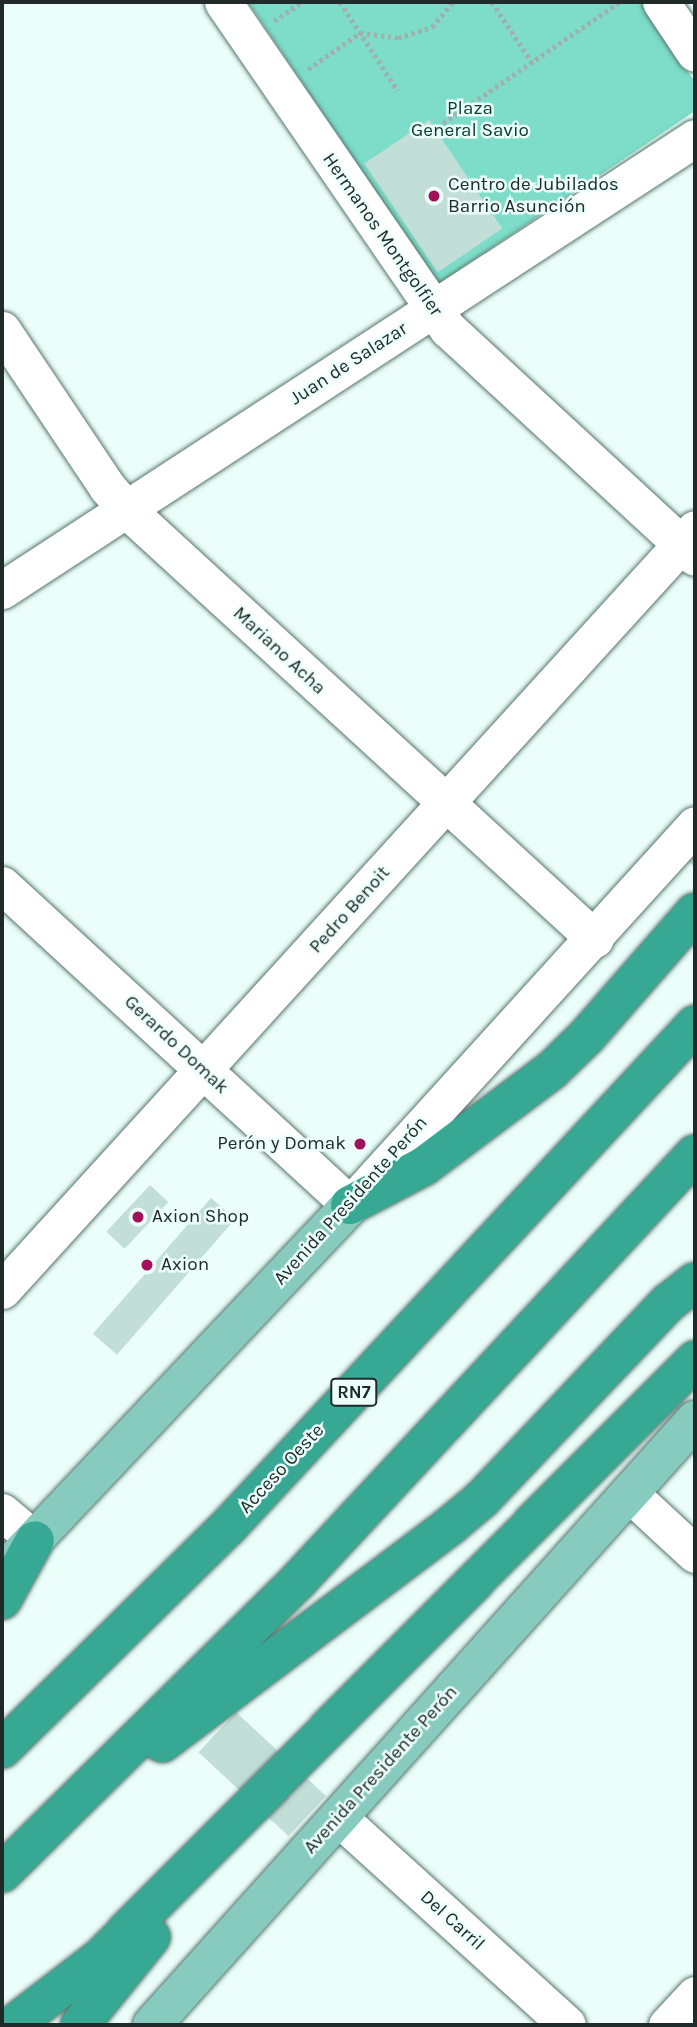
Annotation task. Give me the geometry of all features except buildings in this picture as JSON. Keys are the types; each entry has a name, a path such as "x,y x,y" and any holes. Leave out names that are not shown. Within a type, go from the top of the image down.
{"highway":[{"path":"350,1205 424,1166 552,1070 587,1036 695,912"},
{"name":"Acceso Oeste","path":"2,1749 228,1527 695,1025"},
{"path":"2,1873 297,1582 695,1154"},
{"path":"59,1818 278,1658 481,1500 668,1303 695,1282"},
{"path":"13,2025 99,1959 695,1360"},
{"path":"2,1600 35,1540"},
{"path":"80,2025 274,1783"}],"main road":[{"name":"Avenida Presidente Perón","path":"2,1573 350,1205"},
{"name":"Avenida Presidente Perón","path":"152,2025 695,1420"}],"street":[{"name":"Hermanos Montgolfier","path":"223,2 448,330 691,543"},
{"path":"662,2 695,53"},
{"name":"Juan de Salazar","path":"2,590 695,138"},
{"name":"Mariano Acha","path":"2,330 107,487 126,509 445,805 595,939"},
{"name":"Pedro Benoit","path":"2,1290 204,1072 445,805 691,543"},
{"name":"Avenida Presidente Perón","path":"350,1205 479,1059 595,939 695,825"},
{"name":"Gerardo Domak","path":"2,885 350,1205"},
{"path":"629,1493 695,1554"},
{"path":"2,1512 35,1540"},
{"name":"Del Carril","path":"338,1818 567,2025"},
{"path":"667,2025 695,1995"}],"path":[{"path":"340,2 398,92"},
{"path":"281,87 360,33 377,37 415,35 432,27 453,2"},
{"path":"492,2 532,62"},
{"path":"443,123 620,2"}],"green space":[{"name":"Plaza General Savio","path":"248,2 641,2 695,82 695,111 438,284"}],"place":[{"name":"Centro de Jubilados Barrio Asunción","path":"434,196"},
{"name":"Perón y Domak","path":"360,1144"},
{"name":"Axion Shop","path":"138,1217"},
{"name":"Axion","path":"147,1265"}]}
